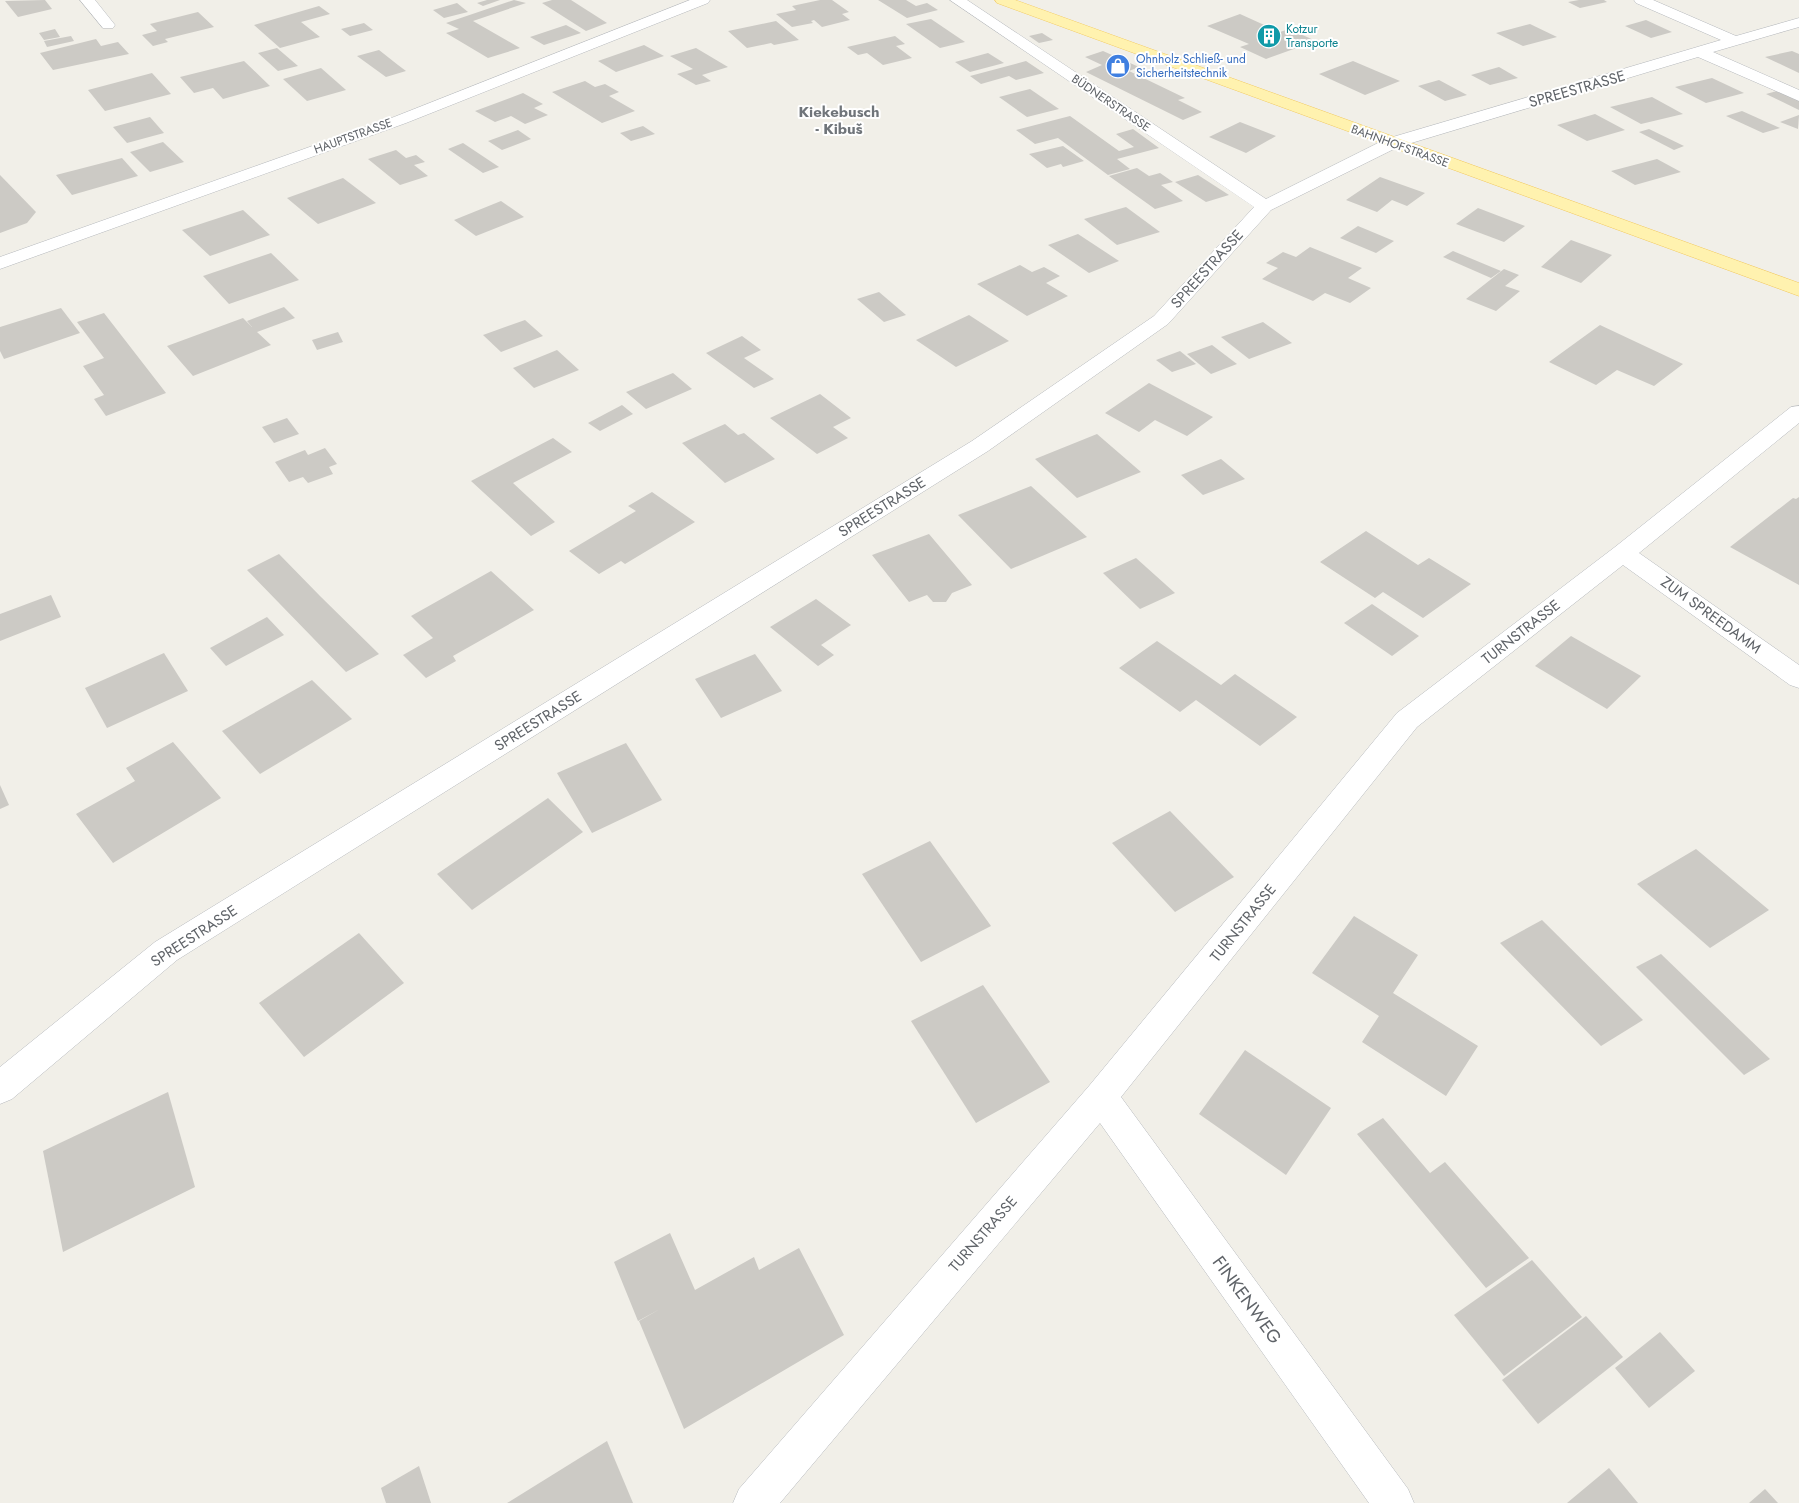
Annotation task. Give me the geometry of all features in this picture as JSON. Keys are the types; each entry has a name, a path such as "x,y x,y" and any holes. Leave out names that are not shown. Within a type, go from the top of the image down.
{"main road":[{"name":"BAHNHOFSTRASSE","path":"1002,0 1392,144 1799,290"}],"street":[{"path":"88,0 108,25"},
{"name":"HAUPTSTRASSE","path":"0,263 400,120 703,0"},
{"name":"BÜDNERSTRASSE","path":"957,0 1265,206"},
{"path":"1641,0 1735,41"},
{"name":"SPREESTRASSE","path":"0,1088 166,951 980,446 1120,349 1160,320 1265,206 1392,144 1799,22"},
{"path":"1700,52 1799,96"},
{"name":"TURNSTRASSE","path":"753,1503 1101,1097 1407,720 1623,553 1799,412"},
{"name":"ZUM SPREEDAMM","path":"1623,553 1799,678"},
{"name":"FINKENWEG","path":"1101,1097 1394,1503"}],"building":[{"path":"45,0 52,9 18,17 5,1"},
{"path":"487,0 500,0 483,6 477,3"},
{"path":"514,0 526,3 473,21 520,48 488,58 446,33 459,29 446,23"},
{"path":"552,0 571,0 607,23 586,31 542,3"},
{"path":"820,0 832,0 849,12 842,14 850,20 822,27 814,20 811,21 813,23 792,27 776,14 796,10 792,6"},
{"path":"878,0 906,0 916,6 927,3 938,10 907,18"},
{"path":"1604,0 1607,2 1580,8 1568,2"},
{"path":"457,3 468,12 444,18 433,10"},
{"path":"319,6 330,14 301,22 320,37 280,48 254,25"},
{"path":"198,12 214,27 165,39 168,42 153,46 142,35 157,31 150,24"},
{"name":"Kotzur Transporte","path":"1240,14 1280,32 1289,29 1316,41 1266,59 1240,47 1249,44 1207,26"},
{"path":"931,19 965,42 940,48 906,24"},
{"path":"1646,20 1672,32 1651,38 1625,26"},
{"path":"776,21 799,40 747,48 728,31"},
{"path":"364,23 373,30 350,36 341,29"},
{"path":"1530,24 1557,37 1523,46 1496,33"},
{"path":"566,25 581,33 544,45 530,37"},
{"path":"55,29 60,37 44,40 39,33"},
{"path":"1042,33 1053,40 1039,43 1029,36"},
{"path":"71,36 74,41 47,47 44,41"},
{"path":"895,36 905,44 896,46 912,58 883,65 867,53 858,55 847,47"},
{"path":"96,39 101,46 118,42 129,54 53,70 40,53"},
{"path":"644,45 664,56 616,72 598,61"},
{"path":"277,48 298,66 278,71 258,53"},
{"path":"696,48 728,67 702,75 711,81 696,85 677,74 693,69 670,56"},
{"path":"379,50 406,71 386,77 357,56"},
{"path":"1103,51 1139,67 1129,71 1185,98 1178,100 1202,112 1183,120 1086,72 1102,65 1085,57"},
{"path":"1792,51 1799,54 1799,73 1765,57"},
{"path":"988,53 1004,63 970,72 955,62"},
{"path":"244,61 270,86 223,99 213,88 194,93 180,77"},
{"path":"1026,61 1044,73 1016,80 1009,76 981,84 970,76"},
{"path":"1353,61 1400,81 1365,95 1319,74"},
{"path":"1499,67 1518,78 1490,85 1471,75"},
{"path":"321,68 346,90 307,101 283,79"},
{"path":"152,73 171,94 105,111 88,90"},
{"path":"1712,78 1744,93 1706,103 1675,87"},
{"path":"1439,80 1467,95 1445,101 1418,86"},
{"path":"585,81 595,87 605,84 619,92 609,96 635,111 602,123 552,92"},
{"path":"1030,89 1059,109 1027,117 999,97"},
{"path":"1777,91 1799,101 1799,110 1766,94"},
{"path":"523,93 543,104 534,108 548,115 525,124 511,116 495,122 475,111"},
{"path":"1652,97 1683,114 1641,124 1610,107"},
{"path":"1742,111 1780,128 1763,133 1726,116"},
{"path":"1595,114 1625,130 1587,141 1557,125"},
{"path":"1799,115 1798,129 1780,122"},
{"path":"1070,116 1119,151 1134,147 1116,134 1133,129 1159,148 1117,159 1130,169 1108,175 1058,138 1035,144 1016,130"},
{"path":"150,117 164,133 127,143 113,127"},
{"path":"1240,122 1276,136 1246,153 1209,137"},
{"path":"643,126 655,134 631,141 620,133"},
{"path":"1649,129 1684,146 1674,150 1639,132"},
{"path":"518,130 531,139 502,150 488,141"},
{"path":"163,142 184,162 150,172 130,152"},
{"path":"463,143 499,167 483,173 448,149"},
{"path":"1063,146 1084,161 1063,167 1061,164 1047,168 1029,154"},
{"path":"396,150 406,158 416,155 425,162 414,165 428,176 400,185 368,159"},
{"path":"122,158 138,176 72,195 56,175"},
{"path":"1657,159 1681,172 1635,185 1611,171"},
{"path":"1137,168 1149,176 1160,173 1173,182 1161,185 1183,201 1155,209 1109,176"},
{"path":"0,175 36,212 27,223 0,233"},
{"path":"1198,175 1229,195 1206,202 1175,182"},
{"path":"1380,177 1425,193 1407,206 1392,200 1377,212 1346,200"},
{"path":"343,178 376,203 318,224 287,198"},
{"path":"501,201 524,217 476,236 454,220"},
{"path":"1126,207 1160,232 1117,245 1084,219"},
{"path":"1478,208 1525,226 1504,242 1456,224"},
{"path":"243,210 270,235 210,256 182,230"},
{"path":"1358,226 1394,241 1376,253 1340,238"},
{"path":"1078,234 1119,261 1089,273 1048,245"},
{"path":"1571,240 1612,255 1581,283 1541,267"},
{"path":"1310,247 1362,268 1348,278 1371,288 1350,303 1325,293 1313,301 1262,279 1278,268 1266,263 1283,252 1296,257"},
{"path":"1453,251 1501,271 1491,278 1443,257"},
{"path":"271,253 299,280 229,304 203,276"},
{"path":"1020,265 1032,272 1044,267 1060,276 1046,283 1068,296 1027,316 977,284"},
{"path":"1504,269 1519,275 1505,286 1520,291 1496,311 1466,299"},
{"path":"879,292 906,315 884,322 857,299"},
{"path":"284,307 295,318 257,332 271,345 193,376 167,346 243,318 252,327 247,321"},
{"path":"61,308 80,333 4,359 0,351 0,327"},
{"path":"104,313 166,393 106,416 94,399 104,395 83,366 104,358 77,322"},
{"path":"969,315 1009,341 956,367 916,340"},
{"path":"525,320 543,336 501,352 483,335"},
{"path":"1263,322 1292,343 1249,359 1221,337"},
{"path":"1600,325 1683,364 1654,386 1617,370 1596,385 1549,362"},
{"path":"338,332 343,342 317,350 312,340"},
{"path":"742,336 761,350 744,358 774,379 754,388 706,353"},
{"path":"1212,345 1237,364 1211,374 1187,354"},
{"path":"557,350 579,370 534,388 513,368"},
{"path":"1180,351 1196,364 1172,372 1156,360"},
{"path":"673,373 692,389 646,409 626,392"},
{"path":"1149,383 1213,417 1187,436 1155,420 1139,432 1105,413"},
{"path":"820,394 851,418 833,427 848,438 817,454 770,418"},
{"path":"622,405 633,414 600,431 588,423"},
{"path":"287,418 299,434 274,443 262,427"},
{"path":"725,424 738,435 744,433 775,459 725,483 682,443"},
{"path":"1097,434 1141,472 1077,498 1035,459"},
{"path":"553,438 572,452 513,483 555,522 531,536 471,481"},
{"path":"325,448 337,464 329,467 333,474 308,483 303,477 289,482 275,462 305,450 308,455"},
{"path":"1221,459 1245,479 1203,495 1181,475"},
{"path":"1031,486 1087,537 1011,569 958,515"},
{"path":"652,492 695,522 625,564 621,561 599,574 569,551 636,511 628,506"},
{"path":"1799,497 1799,585 1730,547 1793,498"},
{"path":"1366,531 1418,565 1429,558 1471,584 1423,618 1383,592 1375,598 1320,562"},
{"path":"929,534 972,585 952,593 946,602 933,602 927,595 909,602 872,555"},
{"path":"279,554 379,654 346,672 247,570"},
{"path":"1136,558 1175,593 1140,609 1103,573"},
{"path":"491,571 534,610 453,656 456,661 426,678 403,655 433,638 411,616"},
{"path":"51,595 61,617 0,641 0,614"},
{"path":"816,599 851,625 821,645 834,655 818,666 770,627"},
{"path":"1372,604 1419,636 1392,656 1344,623"},
{"path":"267,617 284,635 226,666 210,648"},
{"path":"1571,636 1641,676 1607,709 1535,666"},
{"path":"1157,641 1221,685 1235,674 1297,717 1260,746 1196,700 1180,712 1119,668"},
{"path":"164,653 188,691 107,728 85,688"},
{"path":"755,654 782,691 721,718 695,679"},
{"path":"312,680 352,719 260,774 222,731"},
{"path":"173,742 221,798 113,863 76,814 135,781 126,768"},
{"path":"626,743 662,800 592,833 557,773"},
{"path":"0,785 9,805 0,809"},
{"path":"548,798 583,832 472,910 437,874"},
{"path":"1170,811 1234,877 1175,912 1112,843"},
{"path":"930,841 991,926 921,962 862,874"},
{"path":"1696,849 1769,910 1710,948 1637,884"},
{"path":"1354,916 1418,955 1393,993 1478,1046 1446,1096 1362,1042 1379,1016 1312,973"},
{"path":"1542,920 1643,1020 1601,1046 1500,943"},
{"path":"359,933 404,983 304,1057 259,1003"},
{"path":"1661,954 1770,1059 1744,1075 1636,967"},
{"path":"983,985 1050,1082 976,1123 911,1021"},
{"path":"1245,1050 1331,1108 1286,1175 1199,1114"},
{"path":"168,1092 195,1187 63,1252 43,1151"},
{"path":"1383,1118 1430,1173 1445,1162 1529,1258 1486,1288 1357,1134"},
{"path":"670,1233 695,1290 754,1257 759,1270 799,1248 844,1335 684,1429 639,1321 660,1309 638,1321 614,1262"},
{"path":"1532,1260 1582,1317 1504,1376 1454,1315"},
{"path":"1586,1316 1623,1357 1538,1424 1502,1380"},
{"path":"1660,1332 1695,1371 1649,1408 1615,1368"},
{"path":"607,1441 633,1503 507,1503"},
{"path":"419,1466 431,1503 386,1503 381,1488"},
{"path":"1609,1468 1638,1503 1567,1503"},
{"path":"1765,1489 1778,1503 1749,1503"}],"place":[{"name":"Kotzur Transporte","path":"1269,36"},
{"name":"Ohnholz Schließ- und Sicherheitstechnik","path":"1118,66"}],"district":[{"name":"Kiekebusch - Kibuš","path":"839,120"}]}
